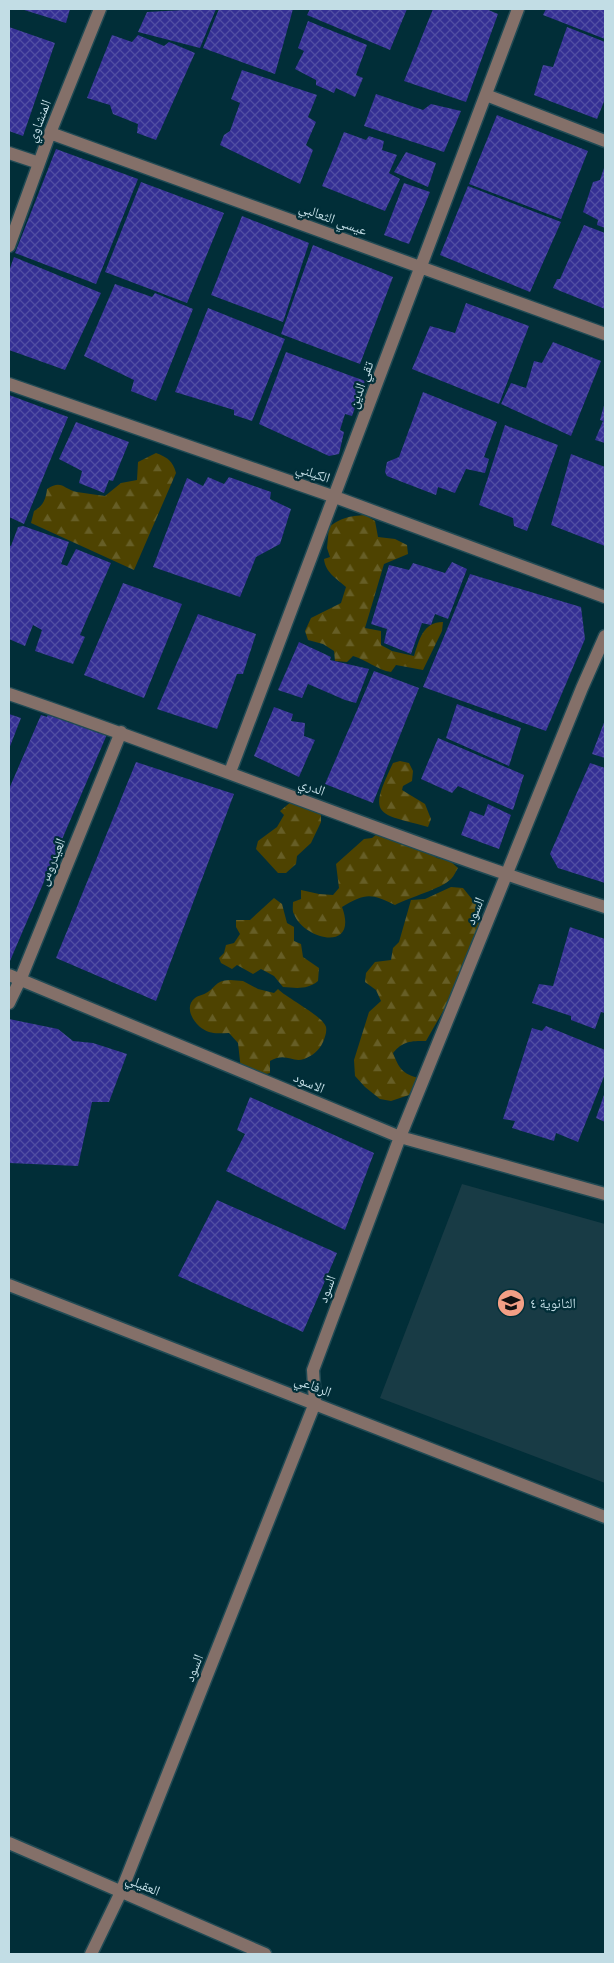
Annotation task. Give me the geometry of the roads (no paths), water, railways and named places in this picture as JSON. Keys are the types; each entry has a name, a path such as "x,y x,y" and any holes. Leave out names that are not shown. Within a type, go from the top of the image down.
{"street":[{"name":"المنشاوي","path":"9,246 50,133 100,9"},
{"name":"تقي الدين","path":"230,772 518,9"},
{"path":"486,95 605,141"},
{"name":"عيسي الثعالبي","path":"50,133 605,334"},
{"path":"9,153 39,164"},
{"name":"الكيلني","path":"9,384 335,497 605,597"},
{"name":"السود","path":"91,1954 121,1892 315,1403 312,1370 400,1137 605,636"},
{"name":"الدري","path":"9,694 121,732 506,876 605,908"},
{"name":"العيدروس","path":"9,1003 15,976 121,732"},
{"name":"الاسود","path":"15,976 400,1137 605,1194"},
{"name":"الرفاعي","path":"9,1285 605,1517"},
{"name":"العقيلي","path":"9,1843 265,1954"}],"place":[{"name":"الثانوية ٤","path":"511,1303"}]}
